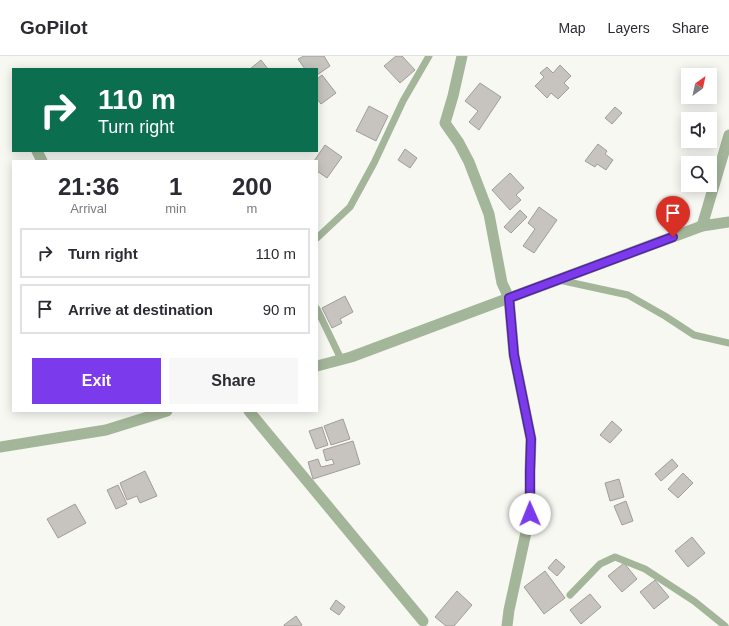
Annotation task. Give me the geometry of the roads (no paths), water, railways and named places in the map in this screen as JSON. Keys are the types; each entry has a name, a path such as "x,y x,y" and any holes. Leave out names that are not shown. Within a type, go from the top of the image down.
{"street":[{"path":"462,56 445,123 459,143 469,162 489,214 502,283 509,298 514,355 531,439 530,514 509,610 507,626"},
{"path":"702,226 729,135"},
{"path":"318,366 351,356 702,226 729,222"},
{"path":"0,447 106,430 164,412"},
{"path":"250,412 423,621"}],"lane":[{"path":"318,237 350,207 374,163 403,101 429,56"},
{"path":"557,280 628,294 694,335 729,343"},
{"path":"318,310 341,359"},
{"path":"570,594 600,564 616,557 645,569 694,601 725,626"}]}
